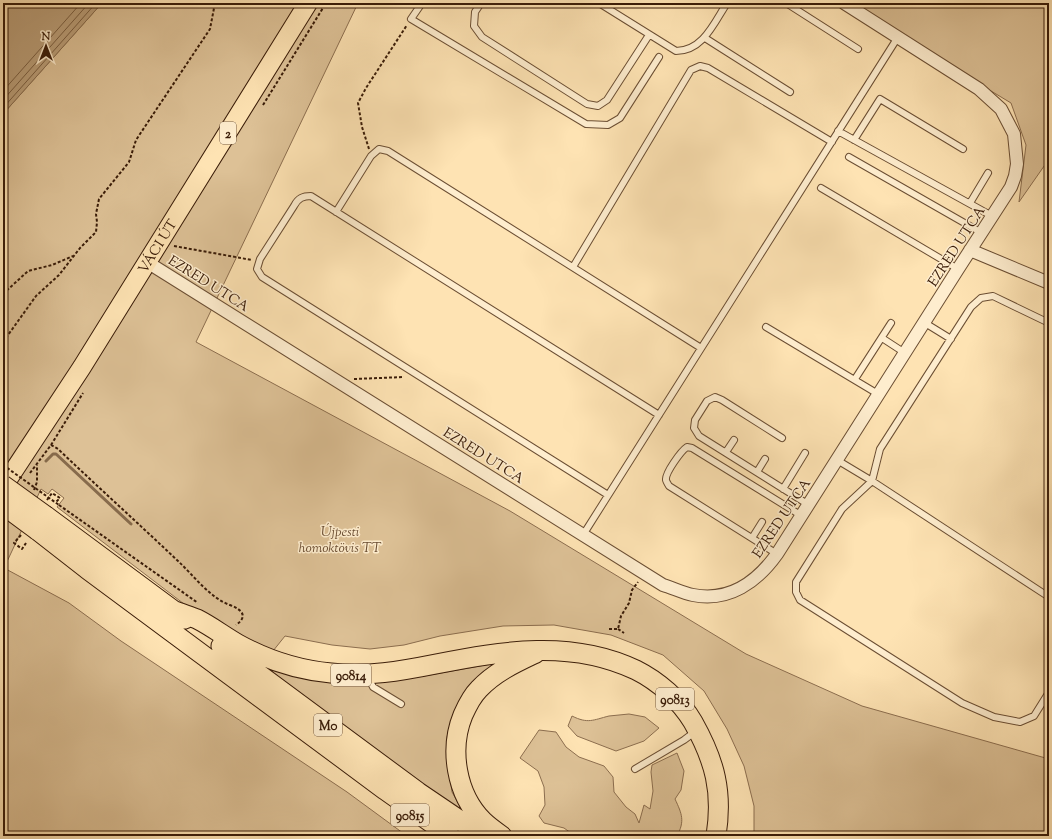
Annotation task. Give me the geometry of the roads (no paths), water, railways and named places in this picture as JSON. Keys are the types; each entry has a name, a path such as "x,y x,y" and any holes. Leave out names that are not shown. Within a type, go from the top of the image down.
{"highway":[{"name":"M0","path":"3,486 418,792 483,836"},
{"name":"M0","path":"3,505 47,517 87,569 385,790 450,836"},
{"name":"90814","path":"174,611 197,619 237,644 269,659 307,670 343,674 367,675 391,673 517,650 540,651"},
{"name":"90813","path":"502,836 482,820 464,792 458,775 456,756 457,734 460,722 468,704 478,690 495,674 540,651 567,651 596,655 621,663 660,685 677,701 689,716 697,730 706,747 713,767 719,804 716,836"},
{"name":"90815","path":"385,790 410,815 438,836"}],"main road":[{"name":"VÁCI ÚT","path":"3,486 82,367 308,3"}],"street":[{"name":"EZRED UTCA","path":"147,262 664,584 692,595 712,596 735,591 751,582 770,564 810,505 878,394 1011,187 1017,164 1014,134 1001,109 980,89 844,3"},
{"path":"970,250 1049,283"}],"lane":[{"path":"422,3 411,19 586,124 608,125 620,118 660,57"},
{"path":"481,3 475,12 474,26 482,37 587,104 598,106 607,100 649,35"},
{"path":"599,3 676,51 684,51 692,48 705,38 727,3"},
{"path":"786,3 858,49"},
{"path":"583,534 898,37"},
{"path":"705,38 790,92"},
{"path":"573,267 691,70 700,66 708,68 832,142"},
{"path":"854,140 880,99 963,149"},
{"path":"838,131 992,216"},
{"path":"336,212 371,156 379,149 388,151 701,348"},
{"path":"848,157 982,233"},
{"path":"970,203 988,172"},
{"path":"821,188 958,269"},
{"path":"608,495 262,277 257,269 259,262 297,200 304,196 311,196 659,415"},
{"path":"1049,323 993,296 981,298 971,307 880,449 872,481 842,509 796,582 796,592 800,600 962,703 994,717 1020,722 1034,716 1049,692"},
{"path":"855,379 891,323"},
{"path":"925,323 951,340"},
{"path":"766,327 878,394"},
{"path":"882,338 905,353"},
{"path":"782,438 715,397 707,401 695,420 694,428 699,436 810,505"},
{"path":"726,452 734,440"},
{"path":"777,554 669,486 666,481 667,475 682,450 687,447 692,448 802,516"},
{"path":"783,489 805,453"},
{"path":"757,472 765,459"},
{"path":"837,460 872,481 1049,597"},
{"path":"752,538 762,522"},
{"path":"367,675 373,688 401,704"},
{"path":"635,769 684,740 697,730"}],"water":[{"path":"3,3 102,3 3,114"}],"waterway":[{"path":"46,461 53,454 56,454 131,524"}],"park label":[{"name":"Újpesti homoktövis TT","path":"340,540"}]}
